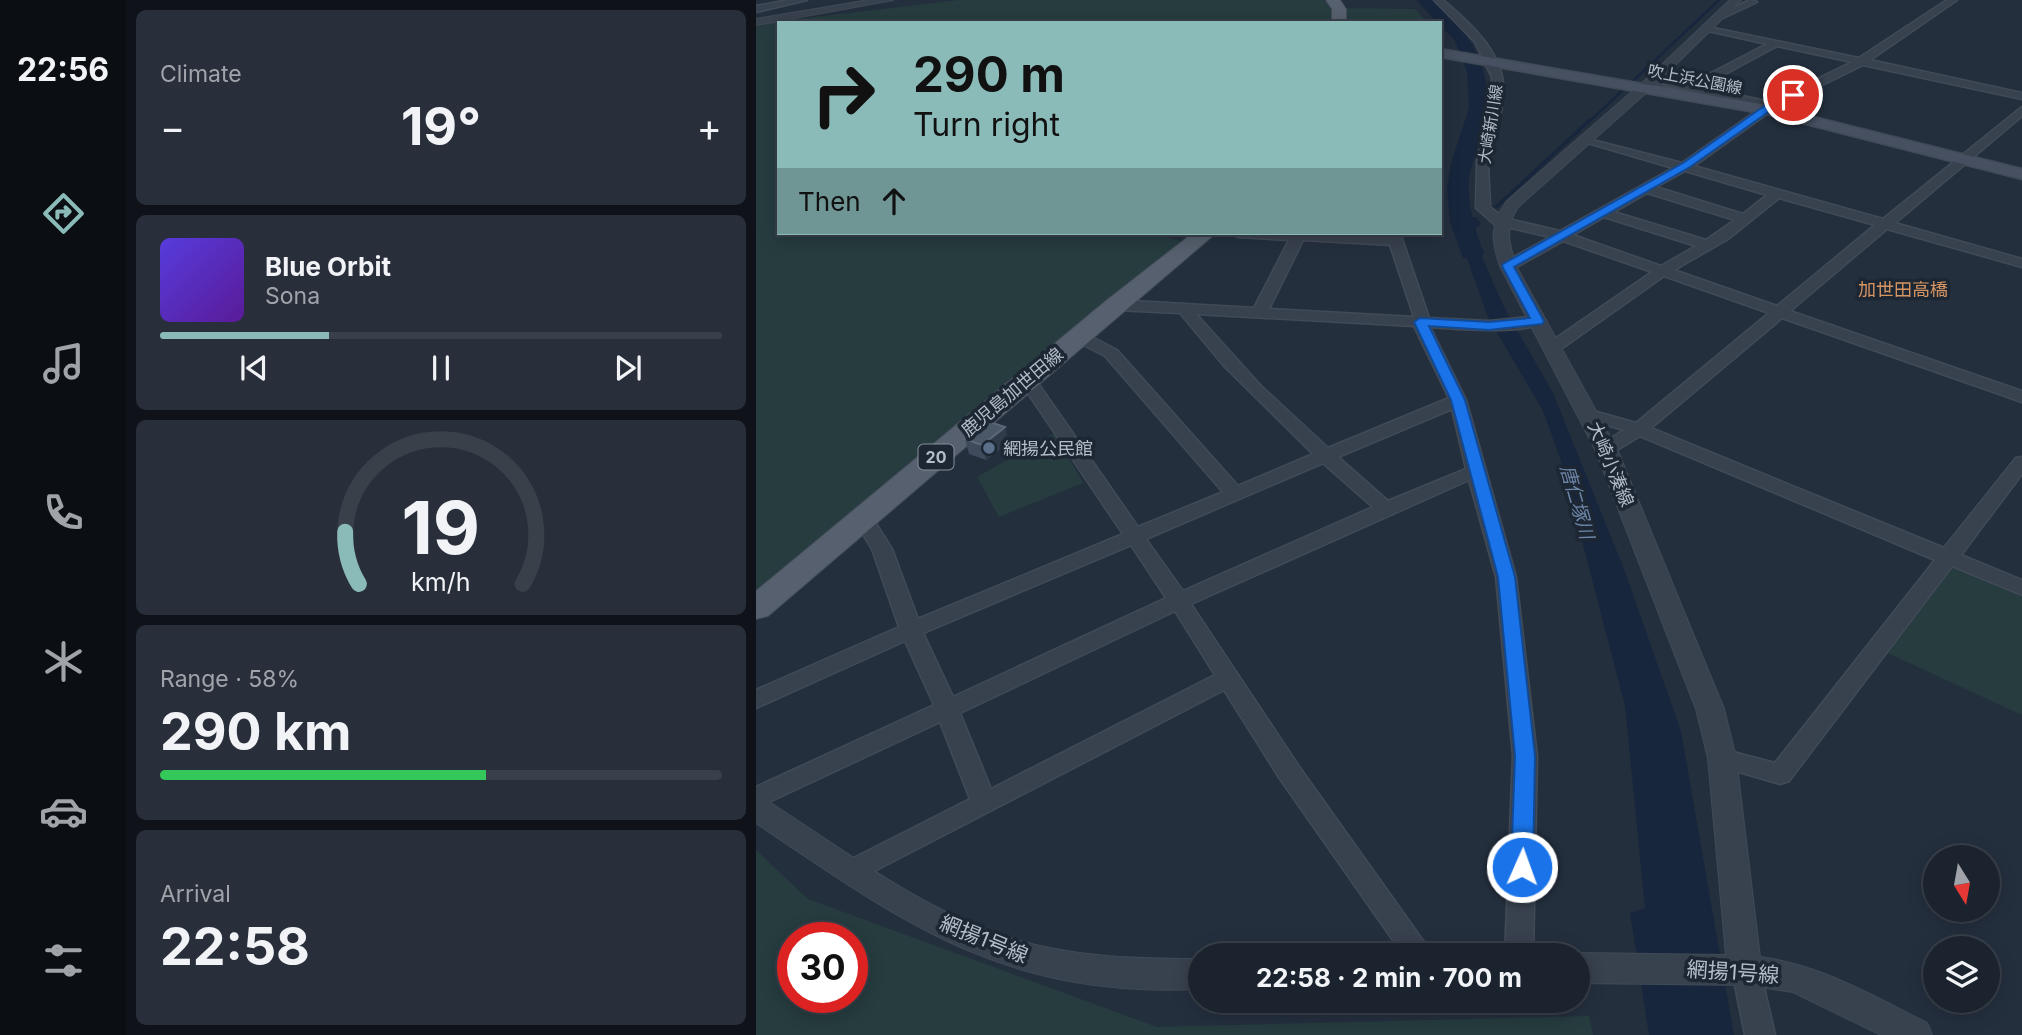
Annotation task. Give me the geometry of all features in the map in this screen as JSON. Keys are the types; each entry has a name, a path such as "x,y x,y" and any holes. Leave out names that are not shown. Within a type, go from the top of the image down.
{"main road":[{"path":"1333,0 1339,9 1339,21"},
{"name":"吹上浜公園線","path":"1442,53 1650,83 1768,108 2022,174"},
{"name":"鹿児島加世田線","path":"756,608 1115,305 1203,235"}],"street":[{"path":"756,9 803,0"},
{"path":"756,22 888,0"},
{"name":"大崎新川線","path":"1438,0 1467,27 1489,61 1499,90 1483,157 1482,184 1483,208 1499,221"},
{"path":"1736,0 1650,83 1512,204 1499,221 1560,235 2022,397"},
{"path":"1508,266 1686,165 1768,108 1860,62 1953,0"},
{"path":"1720,16 1753,2"},
{"path":"1707,28 2022,96"},
{"path":"1692,87 1776,43"},
{"path":"1650,83 1692,87 1768,108"},
{"path":"1606,449 1639,429 2022,110"},
{"path":"1585,139 1686,165 2022,263"},
{"path":"1645,188 1745,219"},
{"path":"1552,348 1661,272 1745,219 1779,192"},
{"path":"1602,212 1707,245"},
{"name":"大崎小湊線","path":"1499,221 1499,239 1508,266 1606,449 1710,709 1722,758 1739,934 1760,1035"},
{"path":"1262,235 1297,238 1395,237 1422,315 1420,322 1458,400 1506,577 1525,756 1519,943"},
{"path":"1259,313 1297,238"},
{"path":"1115,305 1489,326 1538,321"},
{"path":"1185,310 1212,345 1326,456 1387,509"},
{"path":"1078,336 1111,352 1236,495"},
{"path":"1027,380 1180,601 1289,772 1411,943"},
{"path":"756,700 911,630 1458,400"},
{"path":"1590,415 1639,429 2022,588"},
{"path":"1722,758 1780,774 2022,462"},
{"path":"756,798 1180,601 1476,472"},
{"path":"854,524 868,526 882,549 911,630 947,709 984,803"},
{"path":"853,871 1228,678"},
{"name":"網揚1号線","path":"756,807 853,871 963,935 1036,960 1113,971 1188,974"},
{"name":"網揚1号線","path":"1590,968 1746,970 1795,977 1838,995 1915,1035"}],"green space":[{"path":"959,0 1323,0 1337,8 1415,9 1426,21 781,21"},
{"path":"777,22 777,235 1156,235 1181,241 756,608 756,24"},
{"path":"1055,433 1083,483 999,517 977,477"},
{"path":"1948,566 2022,597 2022,715 1879,649"},
{"path":"756,850 808,899 1157,1027 1589,1016 1593,1035 756,1035"}],"water":[{"path":"1460,209 1470,217 1476,217 1481,224 1471,232 1504,307 1553,393 1624,569 1681,731 1734,1035 1649,1035 1630,913 1645,908 1625,706 1562,464 1543,411 1488,317 1460,239"}],"building":[{"path":"987,421 1005,427 982,445 965,439"}],"waterway":[{"name":"唐仁塚川","path":"1424,0 1452,26 1463,41 1476,72 1479,108 1458,178 1462,222 1472,253"},
{"path":"1634,80 1719,0"},
{"path":"1589,122 1623,90"},
{"path":"1494,209 1590,120"}],"place":[{"name":"網揚公民館","path":"989,448"}],"district":[{"name":"加世田高橋","path":"1903,289"}],"route":[{"path":"1522,867 1525,756 1506,577 1458,400 1420,322 1489,326 1538,321 1508,266 1686,165 1770,106 1793,95"}]}
